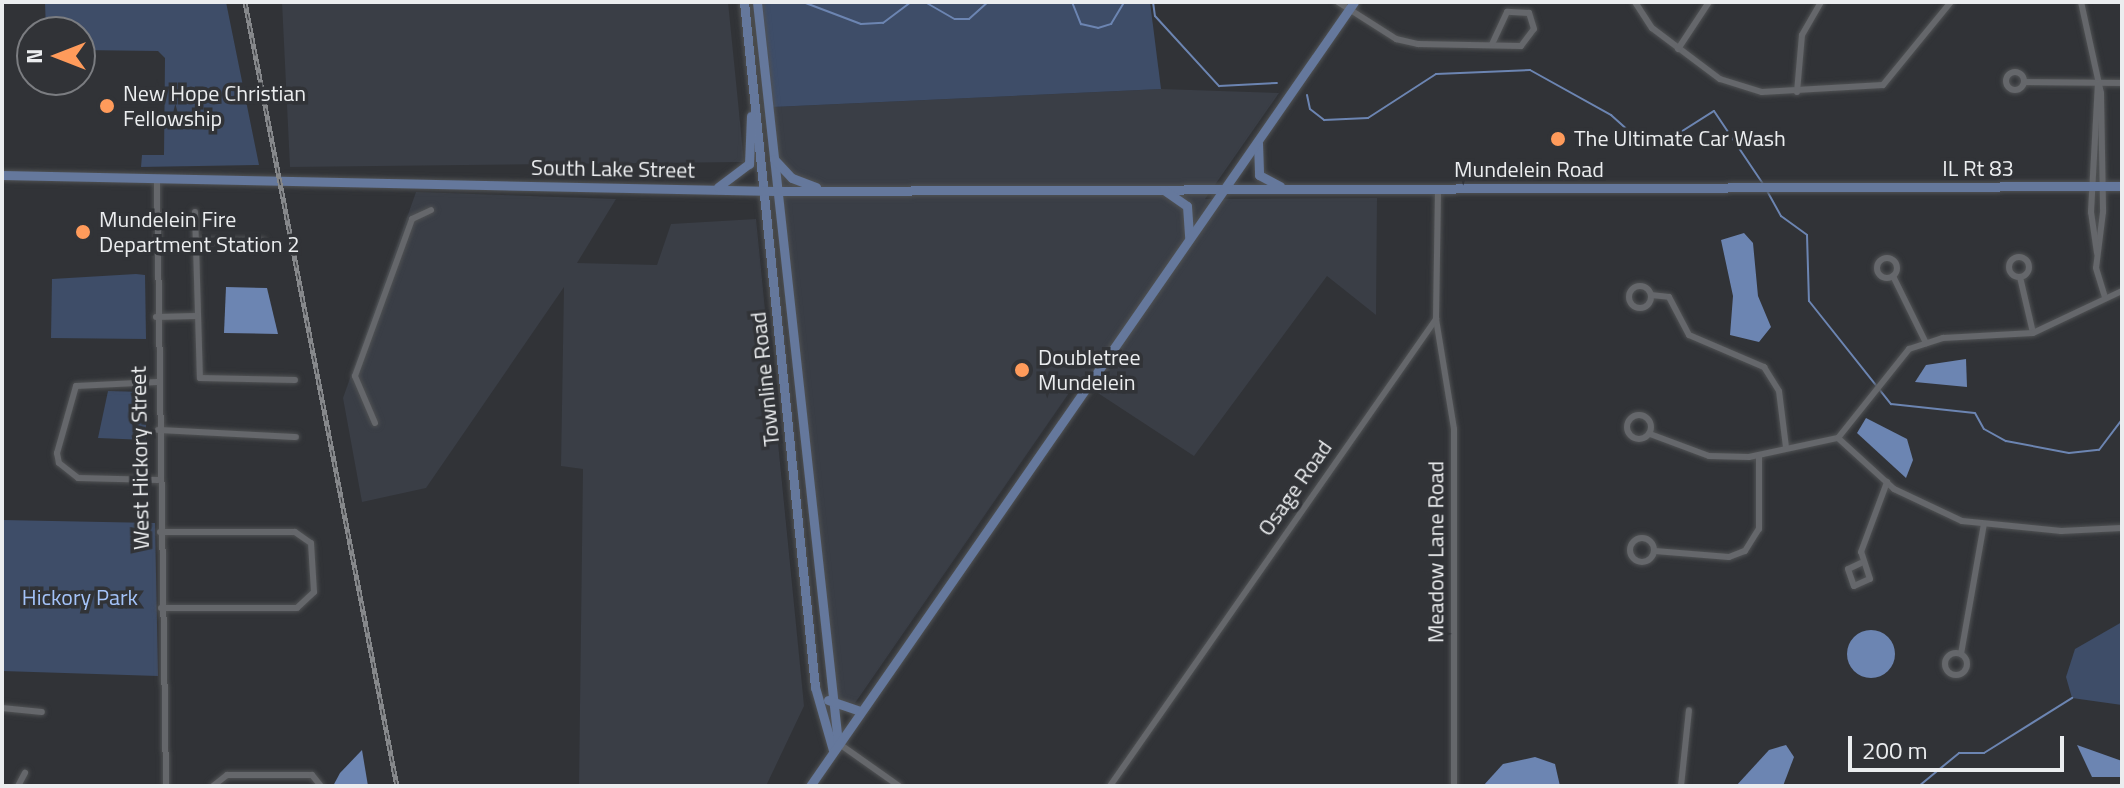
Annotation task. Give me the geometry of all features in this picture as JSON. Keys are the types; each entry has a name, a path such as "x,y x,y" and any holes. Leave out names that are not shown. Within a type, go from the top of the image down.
{"main road":[{"name":"Townline Road","path":"744,2 815,687 836,746"},
{"name":"Townline Road","path":"757,2 828,700 836,746"},
{"path":"810,786 1352,6"},
{"path":"714,189 749,164 754,100"},
{"path":"1258,139 1259,175 1287,188"},
{"path":"771,152 792,178 831,191"},
{"name":"South Lake Street","path":"2,175 775,191 1223,189"},
{"name":"IL Rt 83","path":"1834,188 2122,186"},
{"name":"Mundelein Road","path":"1223,189 1834,188"},
{"path":"1163,189 1187,206 1189,238"},
{"path":"828,700 860,711"}],"street":[{"path":"1338,2 1352,6 1405,43 1492,44 1525,44 1534,29 1529,13 1507,12 1492,44"},
{"path":"1635,2 1678,49 1730,84 1797,92 1883,85 1951,2"},
{"path":"1678,49 1709,2"},
{"path":"1797,92 1798,49 1821,2"},
{"path":"2081,2 2098,83 2097,253 2105,297"},
{"path":"2024,82 2122,83"},
{"name":"West Hickory Street","path":"157,178 158,480 166,786"},
{"path":"2097,253 2099,186"},
{"path":"1436,319 1438,188"},
{"path":"375,423 355,376 412,219 431,210"},
{"path":"195,212 200,378 295,380"},
{"path":"195,241 263,241"},
{"path":"1893,276 1926,343"},
{"path":"2020,277 2033,333"},
{"path":"1650,434 1645,417 1628,422 1632,437 1650,434 1709,456 1759,455 1838,438 1867,399 1893,377 1909,349 1926,343 2033,333 2122,291"},
{"path":"1651,295 1669,297 1689,335 1764,367 1779,391 1786,447"},
{"path":"156,317 196,316"},
{"name":"Osage Road","path":"1110,786 1436,319"},
{"name":"Meadow Lane Road","path":"1436,319 1454,429 1454,786"},
{"path":"157,382 76,386 57,453 59,463 78,478 158,480"},
{"path":"158,430 296,437"},
{"path":"1838,438 1887,482 1962,521 2122,528"},
{"path":"1655,551 1641,563 1630,548 1643,538 1655,551 1729,557 1745,551 1759,529 1759,455"},
{"path":"1861,563 1868,522 1887,482"},
{"path":"1961,654 1984,524"},
{"path":"160,532 295,532 311,543 314,592 297,608 161,608"},
{"path":"2,708 42,712"},
{"path":"1681,786 1689,710"},
{"path":"836,746 899,786"},
{"path":"18,786 25,773"},
{"path":"213,786 227,775 312,775 321,786"},
{"path":"257,775 258,786"}],"shaded area":[{"path":"282,2 728,2 744,162 290,167"},
{"path":"1161,89 1279,93 1205,199 1377,198 1376,315 1327,276 1194,456 1078,380 855,703 837,701 773,107"},
{"path":"416,192 616,199 577,263 657,265 671,224 756,219 804,706 766,786 579,786 583,469 561,466 564,287 426,488 362,502 343,398"},
{"path":"1744,233 1753,243 1758,296 1771,327 1759,342 1730,335 1733,296 1721,240"},
{"path":"226,287 267,288 278,334 224,333"},
{"path":"1966,359 1967,387 1915,382 1926,365"},
{"path":"1866,418 1907,439 1913,460 1906,478 1857,433"},
{"path":"1871,630 1888,637 1895,654 1888,671 1871,678 1854,671 1847,654 1854,637"},
{"path":"1786,745 1794,757 1783,786 1736,786 1769,750"},
{"path":"2077,745 2122,761 2122,777 2092,777"},
{"path":"362,750 368,786 333,786 340,773"},
{"path":"1535,757 1555,764 1560,786 1483,786 1503,764"}],"green space":[{"path":"45,2 226,2 259,165 141,167 142,155 164,155 165,58 158,51 96,50 96,16 45,16"},
{"path":"762,2 1150,2 1161,89 773,107"},
{"path":"145,275 146,339 51,338 52,279"},
{"path":"108,391 146,392 146,440 98,438"},
{"name":"Hickory Park","path":"2,520 155,523 158,676 2,671"},
{"path":"2122,622 2122,705 2072,698 2066,677 2075,649"}],"waterway":[{"path":"803,2 861,24 883,23 911,2"},
{"path":"925,2 955,19 969,19 988,2"},
{"path":"1072,2 1081,24 1098,28 1111,24 1124,2"},
{"path":"1153,2 1155,16 1219,86 1277,83"},
{"path":"1307,95 1310,109 1324,120 1368,118 1436,74 1530,70 1611,115 1640,141 1676,135 1714,111 1763,184"},
{"path":"1766,189 1781,216 1807,235 1809,301 1891,404 1975,413 1984,429 2006,441 2069,453 2099,450 2122,419"},
{"path":"1919,786 1959,753 1984,753 2072,698"}],"railway":[{"path":"245,2 397,786"}],"place":[{"name":"New Hope Christian Fellowship","path":"107,106"},
{"name":"The Ultimate Car Wash","path":"1558,139"},
{"name":"Mundelein Fire Department Station 2","path":"83,232"},
{"name":"Doubletree Mundelein","path":"1022,370"}]}
